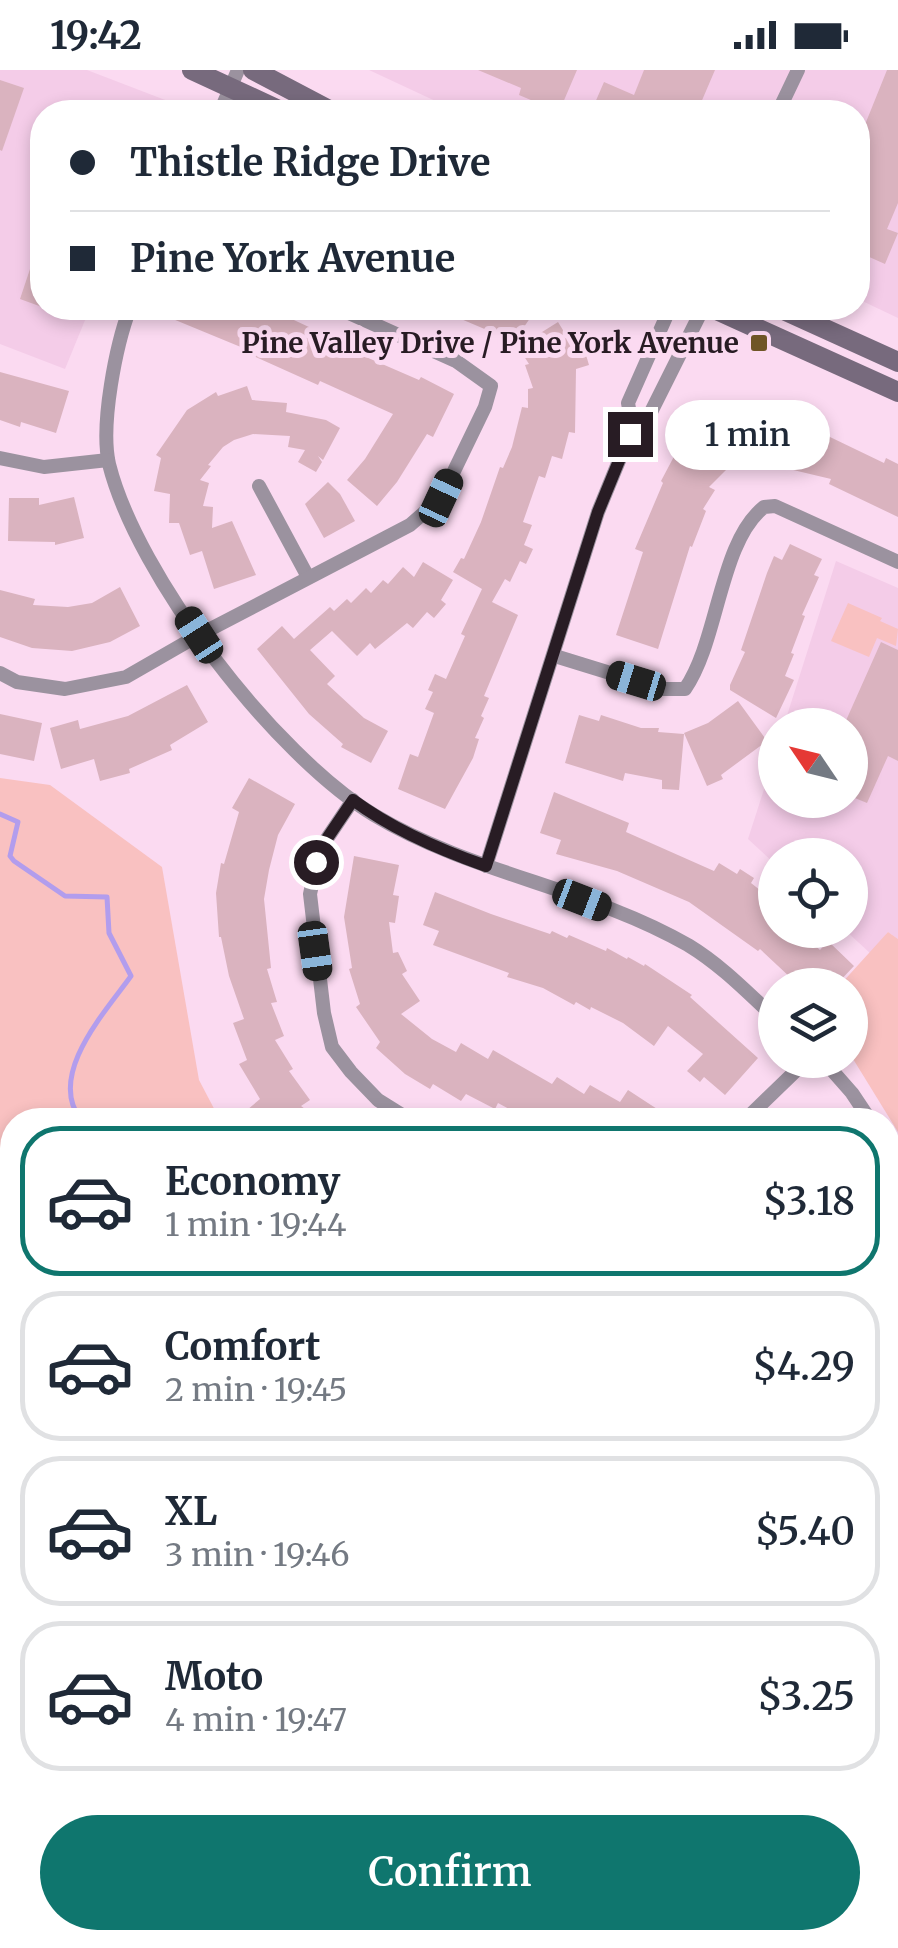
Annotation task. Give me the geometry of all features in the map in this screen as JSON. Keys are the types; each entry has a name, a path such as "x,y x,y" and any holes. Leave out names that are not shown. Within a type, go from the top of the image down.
{"main road":[{"path":"192,70 234,79 265,100"},
{"path":"254,70 310,100"},
{"path":"739,320 898,392"},
{"path":"805,320 898,362"}],"street":[{"path":"784,100 798,70"},
{"path":"127,320 114,372 108,460 139,544 199,635 262,717 312,768 387,822 457,856 630,918 674,938 717,964 758,1002"},
{"path":"0,674 17,682 65,688 126,677 308,577 377,544 434,507 491,386 456,361 365,320"},
{"path":"486,866 598,512 632,425 628,403 665,320"},
{"path":"632,425 651,412 697,320"},
{"path":"0,458 44,467 108,460"},
{"path":"259,486 308,577"},
{"path":"555,656 662,690 685,689 746,524 764,507 775,506 898,562"},
{"path":"353,800 320,849 310,894 324,1013 332,1047 351,1072 391,1108"},
{"path":"757,1108 788,1078"},
{"path":"839,1078 862,1108"}],"shaded area":[{"path":"0,70 87,70 165,100 30,100 30,320 85,320 65,369 0,344"},
{"path":"369,70 898,70 898,318 870,305 870,100 433,100"},
{"path":"836,561 898,588 898,939 888,932 871,954 864,948 868,948 868,838 758,838 758,848 748,839 758,808 758,818 868,818 868,708 789,708"},
{"path":"848,603 898,629 896,646 877,638 869,657 831,641"},
{"path":"0,778 50,785 162,867 199,1080 214,1108 0,1108"},
{"path":"888,932 898,939 898,1108 883,1108 865,1078 868,1078 868,968 855,968"}],"building":[{"path":"478,70 577,70 564,100 531,100 519,95 521,88"},
{"path":"644,70 715,70 702,100 596,100 604,82 634,95"},
{"path":"887,70 898,70 898,203 887,229 898,233 885,264 870,257 870,112"},
{"path":"0,80 24,88 2,151 0,150"},
{"path":"30,269 30,303 20,299"},
{"path":"175,320 294,320 337,340 336,344 454,394 433,437 427,434 377,506 347,480 393,414 320,381 318,385 247,353 248,350"},
{"path":"463,320 529,320 513,343"},
{"path":"558,322 574,348 583,345 589,365 576,369 575,433 569,432 562,459 552,456 545,478 539,476 523,522 532,525 524,545 533,549 526,564 520,561 510,582 505,579 492,602 518,615 484,696 489,698 475,738 479,739 473,758 445,809 398,789 410,754 418,757 434,713 425,709 433,692 428,690 435,674 446,679 482,589 453,572 464,559 481,522 500,467 503,468 512,447 522,407 528,408 528,389 533,388 525,365 529,364 518,347"},
{"path":"0,372 69,391 56,433 0,420"},
{"path":"247,386 252,400 287,403 286,412 326,420 340,428 323,460 318,456 322,462 316,472 298,462 305,450 288,447 290,436 253,434 234,440 208,465 211,466 200,480 209,483 203,506 213,507 212,528 232,521 256,575 214,589 202,551 190,555 179,523 169,523 170,494 154,491 161,458 156,455 187,410 216,392 218,396"},
{"path":"754,409 787,413 786,427 830,437 884,463 886,458 898,464 898,517 829,484 831,479 789,469 791,462 767,461 767,456 748,460 737,413"},
{"path":"714,419 739,457 709,487 715,490 703,509 706,511 690,546 658,649 616,635 643,552 635,549 661,481 679,447"},
{"path":"328,482 340,494 355,521 324,538 305,504"},
{"path":"74,497 84,538 55,545 8,541 9,498 39,498 39,505"},
{"path":"790,544 822,559 785,676 794,680 781,708 760,708 730,690 730,685 745,652 741,650 774,556 782,560"},
{"path":"423,562 453,580 441,600 446,604 434,618 427,612 413,628 407,623 375,649 370,643 357,656 332,631 310,650 335,676 327,684 364,718 388,731 371,763 341,747 343,744 309,714 257,649 282,626 294,639 330,607 334,611 347,599 351,603 366,588 371,593 383,580 388,584 403,567 414,577"},
{"path":"120,587 140,626 110,642 72,651 32,648 0,637 0,590 35,599 33,605 68,607 92,603"},
{"path":"881,642 898,650 898,761 888,756 868,801 868,708 852,708"},
{"path":"187,685 208,722 170,745 172,750 129,769 130,773 100,781 94,759 61,769 50,728 78,720 80,729 128,716"},
{"path":"738,701 758,729 758,748 721,775 723,779 707,786 684,733 708,723"},
{"path":"0,714 42,723 34,761 0,754"},
{"path":"579,715 599,721 601,715 641,728 659,728 658,732 684,734 679,790 662,789 662,780 625,773 623,781 565,763"},
{"path":"249,778 295,804 278,835 264,899 271,968 267,969 277,1002 271,1003 284,1036 275,1040 293,1069 289,1071 310,1100 301,1106 304,1108 249,1108 260,1099 239,1064 247,1060 233,1023 244,1019 219,937 216,893 221,863 224,864 239,812 232,808"},
{"path":"554,792 629,823 626,832 714,871 719,863 737,874 740,869 754,878 751,883 758,889 758,948 835,948 854,966 780,968 760,949 758,951 689,902 617,871 556,854 561,840 540,833"},
{"path":"354,856 399,865 393,895 399,896 395,923 389,922 393,953 398,952 407,971 402,974 420,1001 401,1014 456,1052 461,1043 488,1059 493,1050 552,1084 557,1077 584,1094 590,1085 620,1102 628,1090 656,1108 507,1108 498,1103 493,1108 466,1094 461,1101 433,1084 430,1089 405,1074 376,1048 380,1042 356,1007 360,1004 349,969 352,968 344,917"},
{"path":"435,892 550,934 552,931 567,938 569,935 606,951 607,948 645,964 692,995 758,1058 725,1095 704,1077 700,1082 687,1071 703,1054 668,1026 654,1046 623,1023 591,1007 590,1010 576,1002 574,1005 543,988 507,977 509,973 433,945 439,931 423,925"}],"waterway":[{"path":"0,814 18,822 10,856 14,861 65,896 107,897 109,933 131,976 95,1025 75,1064 71,1083 75,1108"}],"place":[{"name":"Pine Valley Drive / Pine York Avenue","path":"759,343"}],"route":[{"path":"316,862 320,849 353,800 387,822 486,866 598,512 630,434"}]}
